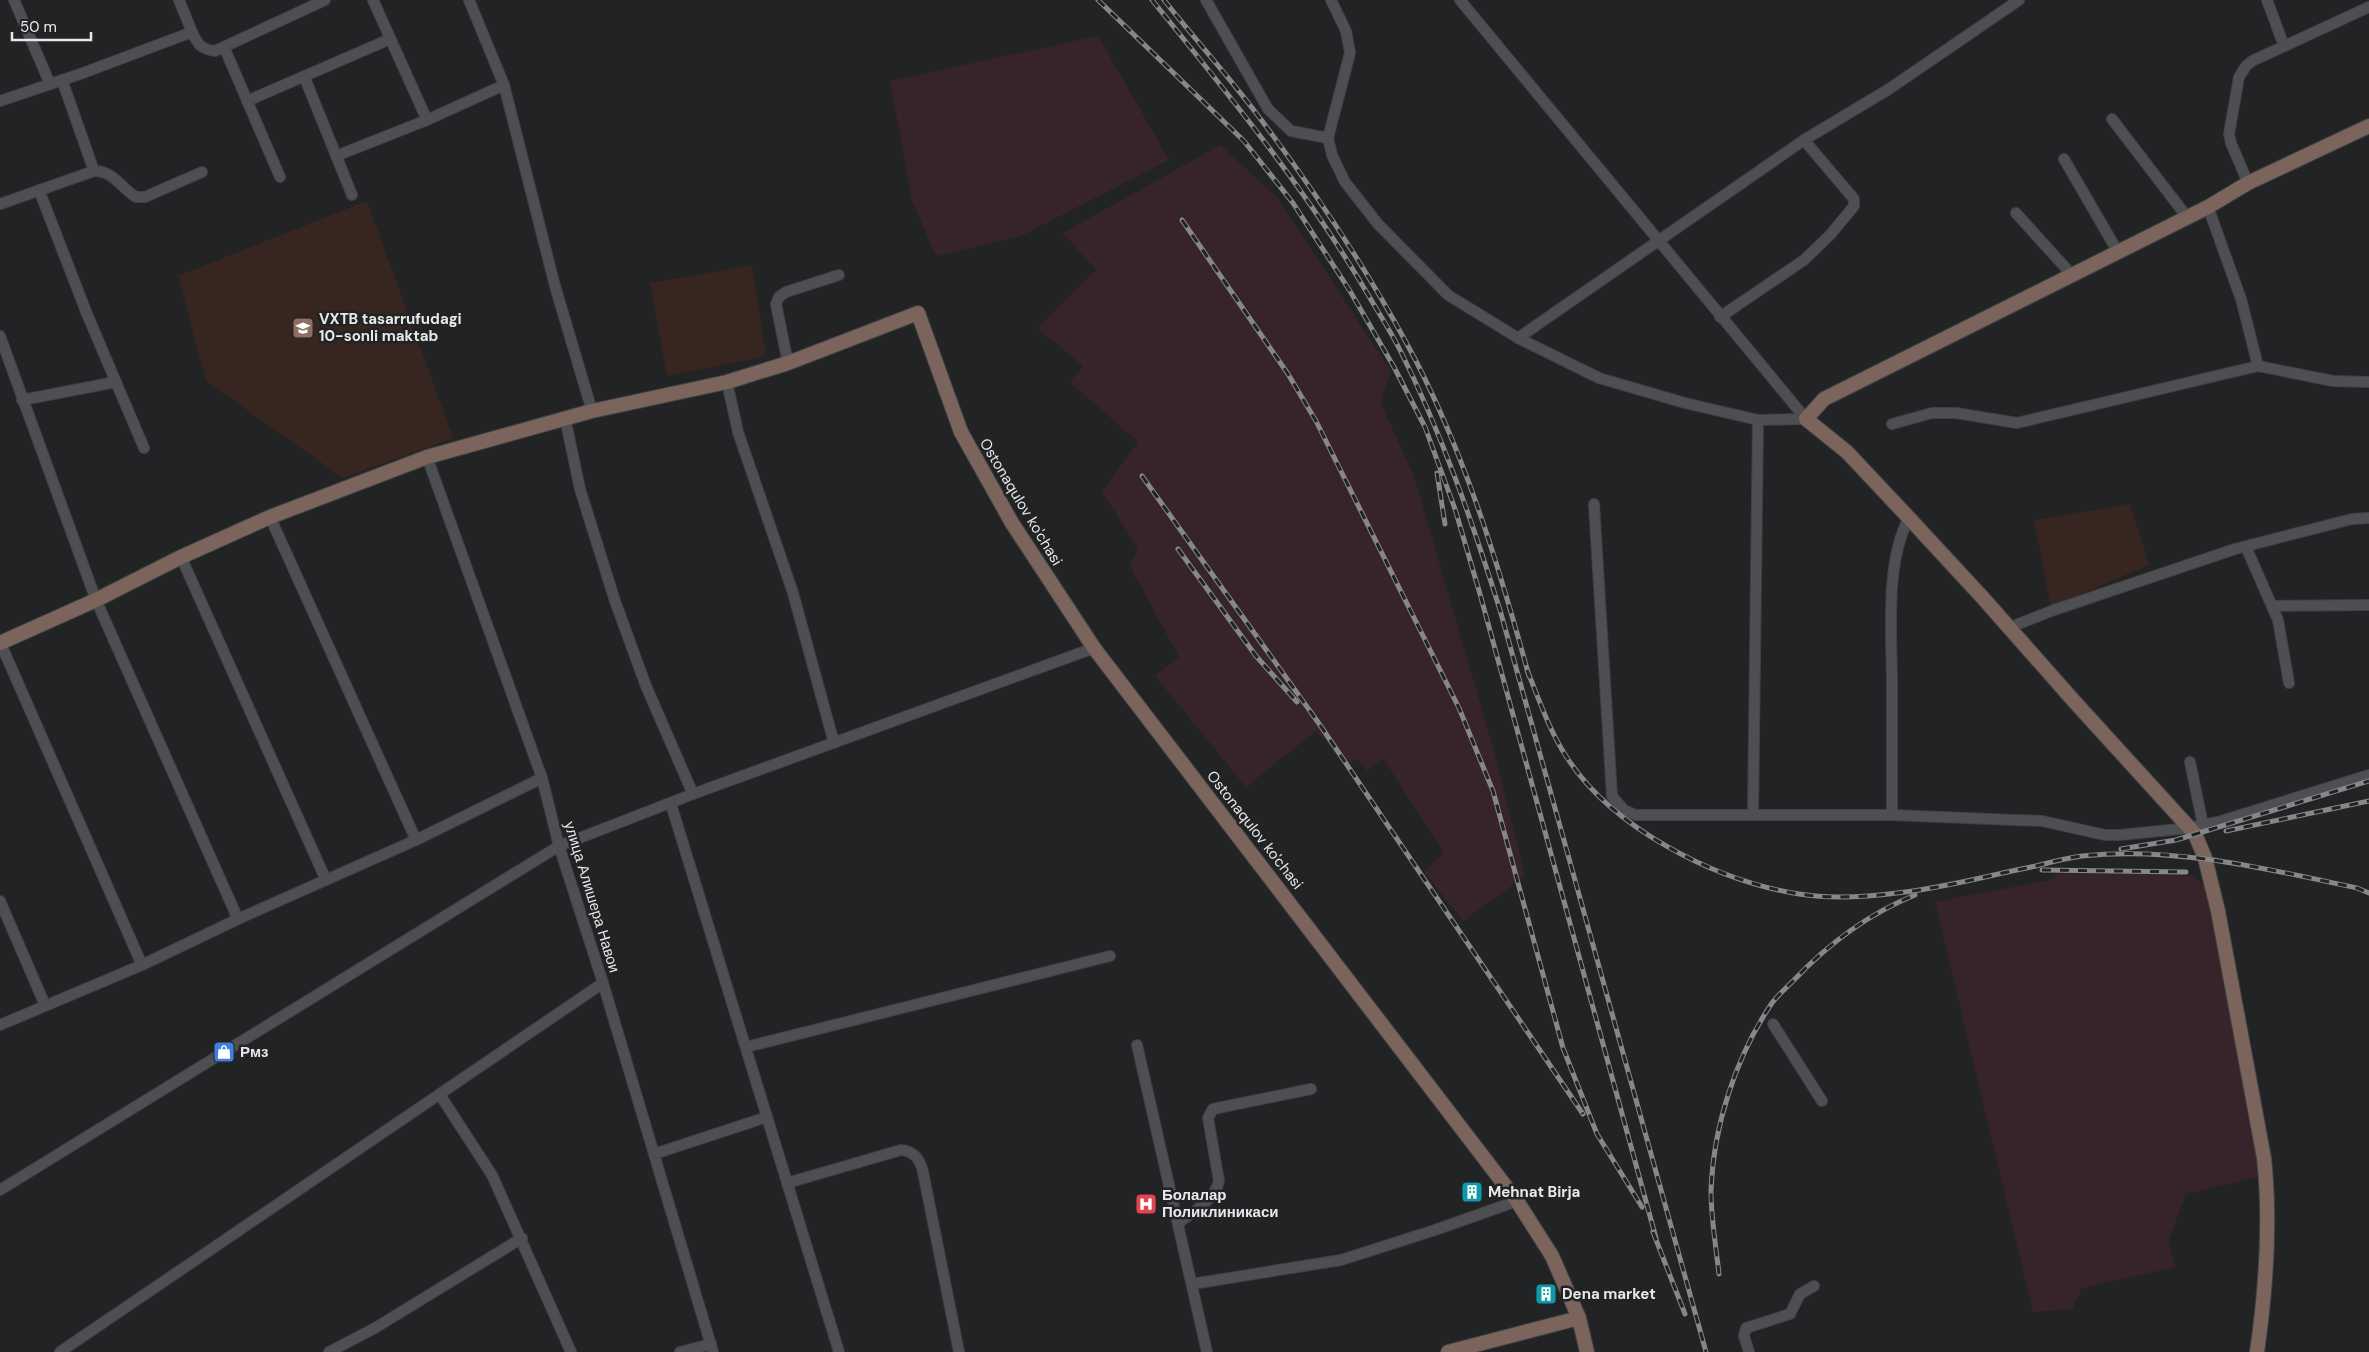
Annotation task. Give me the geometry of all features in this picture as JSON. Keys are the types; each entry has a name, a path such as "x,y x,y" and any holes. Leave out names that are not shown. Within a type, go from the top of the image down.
{"street":[{"path":"14,0 50,84"},
{"path":"179,0 198,45 205,50 215,51 324,0"},
{"path":"373,0 427,120"},
{"path":"469,0 504,86 555,286 592,411"},
{"path":"1206,0 1268,109 1291,131 1328,138"},
{"path":"1332,0 1346,30 1350,53 1328,138 1332,155 1346,182 1378,224 1448,295 1518,338 1599,378 1686,403 1758,420 1806,419 1824,399 2208,207 2248,183 2369,126"},
{"path":"1460,0 1806,419 1847,452 1983,598 2008,628 2196,827"},
{"path":"1518,338 1804,140 1889,89 2019,0"},
{"path":"2267,0 2284,46"},
{"path":"2248,183 2229,134 2240,77 2246,66 2252,61 2369,7"},
{"path":"0,101 192,32"},
{"path":"247,101 390,39"},
{"path":"224,47 280,177"},
{"path":"304,76 352,195"},
{"path":"62,80 94,171"},
{"path":"336,156 427,120 504,86"},
{"path":"2112,119 2187,217"},
{"path":"1720,316 1804,260 1830,235 1854,206 1854,199 1804,140"},
{"path":"2064,159 2118,252"},
{"path":"0,204 94,171 102,171 112,176 129,193 136,197 144,197 202,172"},
{"path":"39,190 86,314 144,448"},
{"path":"2208,207 2241,299 2258,366"},
{"path":"2016,213 2072,275"},
{"path":"142,964 0,643 96,600 181,557 270,517 427,457 564,418 727,382 788,363 776,304 779,298 786,292 839,275"},
{"name":"Ostonaqulov ko'chasi","path":"788,363 918,313 961,432 1012,523 1094,648 1517,1201 1552,1256 1579,1318 1587,1352"},
{"path":"0,336 96,600 238,918"},
{"path":"1892,424 1932,413 1956,413 2017,422 2258,366 2333,381 2369,382"},
{"path":"22,400 116,382"},
{"path":"727,382 738,432 793,594 834,742"},
{"path":"564,418 580,489 615,601 646,686 693,794"},
{"path":"1753,814 1758,420"},
{"name":"улица Алишера Навои","path":"427,457 542,778 559,846 603,983 712,1348"},
{"path":"1594,504 1612,796 1624,810 1635,815 1892,815 2042,821 2105,835 2196,827 2369,775"},
{"path":"270,517 416,840"},
{"path":"1892,815 1892,618 1897,546 1908,518"},
{"path":"2008,628 2054,610 2246,547 2352,519 2369,518"},
{"path":"2246,547 2278,620 2289,683"},
{"path":"181,557 326,880"},
{"path":"2272,606 2369,605"},
{"path":"0,1190 559,846 693,794 1094,648"},
{"path":"2190,762 2195,834 2205,858 2218,911 2264,1158 2267,1184 2264,1303 2257,1352"},
{"path":"0,1024 142,964 238,918 416,840 542,778"},
{"path":"671,804 839,1352"},
{"path":"0,901 45,1005"},
{"path":"746,1047 1110,956"},
{"path":"60,1352 603,983"},
{"path":"1773,1024 1822,1101"},
{"path":"1137,1045 1207,1352"},
{"path":"1178,1223 1202,1204 1219,1182 1208,1118 1213,1109 1311,1090"},
{"path":"440,1095 492,1175 522,1238 571,1352"},
{"path":"654,1154 767,1117"},
{"path":"787,1184 901,1150 909,1151 918,1158 923,1172 959,1352"},
{"path":"1192,1284 1341,1260 1517,1201"},
{"path":"329,1352 375,1328 522,1238"},
{"path":"1749,1352 1744,1336 1746,1328 1790,1314 1799,1295 1814,1286"},
{"path":"1448,1352 1468,1350 1579,1318"},
{"path":"680,1352 712,1348"}],"shaded area":[{"path":"1098,36 1169,160 1021,236 936,256 912,200 890,81"},
{"path":"1220,145 1278,198 1391,372 1380,402 1414,476 1494,751 1525,876 1463,921 1424,872 1444,853 1383,758 1367,771 1358,759 1348,764 1316,731 1246,787 1155,676 1179,657 1130,566 1138,548 1102,492 1138,442 1070,382 1083,366 1037,328 1096,270 1063,233"},
{"name":"VXTB tasarrufudagi 10-sonli maktab","path":"367,201 453,438 343,478 206,381 178,276"},
{"path":"752,265 766,356 667,376 650,283"},
{"path":"2130,504 2149,565 2051,607 2034,520"},
{"path":"2188,872 2210,891 2262,1176 2186,1194 2168,1242 2176,1267 2082,1288 2072,1309 2033,1312 1935,902 2050,880 2057,874"}],"railway":[{"path":"1098,0 1244,141 1293,203 1350,291 1394,367 1425,427 1455,509 1480,594 1656,1238"},
{"path":"1152,0 1267,144 1346,258 1400,350 1443,446 1500,610 1706,1352"},
{"path":"1164,0 1242,95 1295,166 1354,253 1407,344 1427,383 1462,465 1492,548 1529,676"},
{"path":"1182,220 1288,374 1316,421 1459,708 1493,791 1563,1048 1597,1134 1642,1207"},
{"path":"1437,473 1445,524"},
{"path":"1142,476 1320,725 1583,1114"},
{"path":"1178,549 1256,656 1297,702"},
{"path":"1527,670 1554,736 1566,756 1586,782 1610,806 1638,828 1668,847 1701,864 1767,887 1823,897 1885,894 1950,885 2082,856 2152,854 2221,861 2255,867 2357,888 2369,893"},
{"path":"2121,849 2176,840 2369,781"},
{"path":"2226,831 2369,801"},
{"path":"2042,870 2186,872"},
{"path":"1719,1274 1711,1201 1716,1142 1737,1069 1759,1024 1774,1000 1820,955 1865,921 1915,895"},
{"path":"1653,1232 1685,1314"}],"place":[{"name":"VXTB tasarrufudagi 10-sonli maktab","path":"303,328"},
{"name":"Рмз","path":"224,1052"},
{"name":"Mehnat Birja","path":"1472,1192"},
{"name":"Болалар Поликлиникаси","path":"1146,1204"},
{"name":"Dena market","path":"1546,1294"}]}
